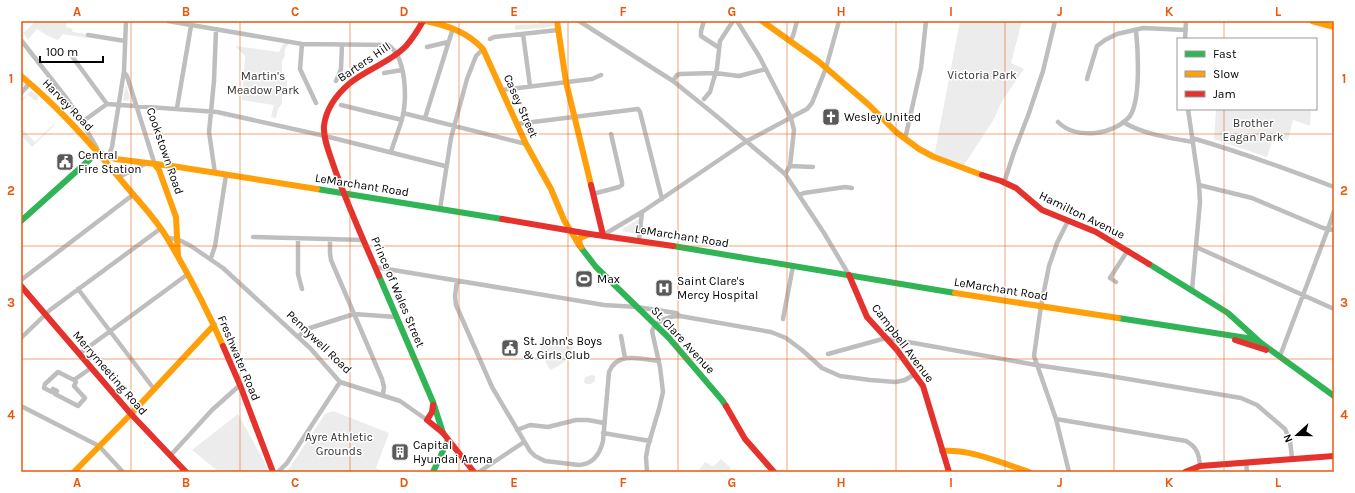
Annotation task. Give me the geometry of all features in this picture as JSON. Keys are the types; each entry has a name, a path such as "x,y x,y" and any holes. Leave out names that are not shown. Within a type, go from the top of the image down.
{"street":[{"path":"108,157 113,142 124,71 126,21"},
{"path":"168,21 302,44 384,44 390,46 396,54 402,70 404,84 402,120 391,152"},
{"name":"Barters Hill","path":"343,194 325,136 327,113 339,92 351,82 396,54 412,40 423,21"},
{"name":"Casey Street","path":"426,21 466,33 483,49 492,66 516,124 551,189 569,230"},
{"path":"557,21 566,82 603,235 642,212 747,141 803,112 812,102 826,68 839,21"},
{"path":"579,21 673,81 785,174 824,233 848,275"},
{"path":"704,21 701,31 702,36 718,47"},
{"path":"704,99 711,89 720,41 733,21"},
{"path":"737,21 766,69 790,118 794,130 790,166 785,174"},
{"name":"Hamilton Avenue","path":"762,21 826,68 859,96 905,139 919,149 934,157 1016,188 1030,202 1042,210 1096,232 1128,250 1228,313 1261,343 1334,396"},
{"path":"790,41 797,21"},
{"path":"905,139 922,68 926,21"},
{"path":"1004,183 1043,71 1055,21"},
{"path":"1185,38 1186,21"},
{"path":"1312,21 1334,27"},
{"path":"177,108 191,26"},
{"path":"425,118 453,28"},
{"path":"1087,78 1097,46 1117,34 1143,28 1186,30"},
{"path":"215,173 210,142 210,111 214,81 216,30"},
{"path":"490,39 558,30"},
{"path":"1058,122 1064,128 1074,132 1102,133 1114,128 1129,116 1136,88 1138,61 1136,30"},
{"path":"523,34 530,86"},
{"path":"88,35 125,41"},
{"path":"21,40 58,86 82,122 98,152 21,221"},
{"path":"426,47 448,42"},
{"path":"302,44 300,69 316,103"},
{"path":"336,81 341,69 342,45"},
{"path":"440,209 445,166 454,126 467,79 476,56 483,49"},
{"path":"71,55 107,104"},
{"path":"673,81 677,75 680,74 715,73 740,76 766,69"},
{"path":"384,73 402,70"},
{"name":"Cookstown Road","path":"124,71 176,217 177,239"},
{"path":"501,90 592,79 602,75"},
{"name":"Harvey Road","path":"21,76 30,83 98,152"},
{"path":"21,93 30,83"},
{"path":"82,122 107,104 210,111 325,136 445,166"},
{"path":"341,105 402,120"},
{"path":"516,124 575,118 636,109 639,110 662,198"},
{"path":"1188,110 1199,184 1200,202 1192,290"},
{"path":"402,113 526,144"},
{"path":"1123,122 1133,128 1166,137 1218,145 1334,187"},
{"path":"593,194 622,185 613,136"},
{"name":"LeMarchant Road","path":"98,152 115,159 145,164 156,164 215,173 550,226 590,234 638,240 1041,306 1236,336 1261,343"},
{"name":"Freshwater Road","path":"98,152 134,194 167,238 203,301 240,385 273,472"},
{"name":"LeMarchant Road","path":"119,177 145,164"},
{"path":"790,166 813,167"},
{"path":"211,258 215,246 226,175"},
{"path":"1199,184 1252,198 1328,229 1334,230"},
{"path":"799,195 845,187 852,188"},
{"path":"21,280 134,194"},
{"name":"Prince of Wales Street","path":"343,194 432,399 443,433"},
{"path":"1278,355 1304,295 1334,211"},
{"path":"550,226 555,225 558,221 560,212"},
{"path":"638,240 642,212"},
{"path":"1068,221 1057,242 1049,266 1041,306 1034,356 1056,419 1069,472"},
{"path":"21,338 46,314 160,229"},
{"name":"St. Clare Avenue","path":"569,230 581,249 596,268 669,338 722,400 744,439 774,472"},
{"path":"581,249 579,240 590,234"},
{"path":"253,237 364,240"},
{"name":"Pennywell Road","path":"167,238 177,239 211,258 226,270 298,337 340,382 383,394 400,401 427,420 443,433 474,472"},
{"path":"298,238 298,274 302,289"},
{"name":"Freshwater Road","path":"177,239 178,256"},
{"path":"330,239 331,260 382,379 384,387 383,394"},
{"path":"1196,247 1334,310"},
{"path":"1116,282 1110,278 1128,250"},
{"path":"783,319 793,266"},
{"path":"375,267 604,305 637,307 676,313 680,316"},
{"path":"78,354 188,274"},
{"name":"Campbell Avenue","path":"848,275 852,280 868,317 921,382 927,394 949,472"},
{"path":"457,281 455,296 456,305 492,387 524,442 530,451 540,459 579,465 592,461 601,448 612,366 616,362 625,358 659,361"},
{"name":"Merrymeeting Road","path":"21,286 90,368 186,472"},
{"path":"78,289 154,389"},
{"path":"298,337 310,328 354,314 396,318"},
{"path":"647,472 646,457 662,401 663,392 659,361 652,334 653,328 666,318 680,316 771,332 786,338 822,368 840,376 896,382 905,380 915,374"},
{"name":"Hamilton Avenue","path":"1238,322 1251,344 1278,355"},
{"path":"74,472 131,414 214,325"},
{"path":"1236,336 1240,333 1241,328"},
{"name":"LeMarchant Road","path":"1214,333 1251,344"},
{"path":"621,336 625,358"},
{"path":"828,354 886,338 1036,365 1241,398 1257,405 1285,429 1290,441 1292,458"},
{"path":"74,380 90,368"},
{"path":"58,372 74,380 76,382 74,386 85,398 78,406 55,394 57,391 53,389 52,392 44,388 45,384 58,372"},
{"path":"278,472 287,463 340,382"},
{"path":"170,456 212,410 240,385"},
{"path":"427,420 432,410 432,399"},
{"path":"21,406 99,446 123,472"},
{"path":"1056,419 1186,441 1196,449 1200,466"},
{"path":"517,430 530,425 548,427 576,420 588,420 604,423"},
{"path":"603,433 650,441"},
{"path":"433,472 448,440"},
{"path":"479,472 524,442"},
{"path":"942,451 949,450 982,457 1029,472"},
{"path":"1185,472 1200,466 1334,456"},
{"path":"1246,462 1247,472"}],"green space":[{"path":"34,21 67,21 66,27 73,29 72,32 87,34 87,38 63,34 58,40 37,29 28,40 23,33 34,23"},
{"path":"540,21 553,21 553,26 515,30 515,25 539,24"},
{"name":"Victoria Park","path":"960,21 1022,21 1011,63 1024,69 1002,101 994,119 962,168 934,157"},
{"name":"Martin's Meadow Park","path":"284,42 290,42 285,49 285,56 282,61 282,79 287,80 287,93 283,94 282,103 278,109 276,118 271,117 274,105 242,100 245,56 235,46 279,52"},
{"path":"126,85 130,98 128,101 123,100"},
{"path":"31,91 38,96 38,100 34,100 28,95 21,102 21,100"},
{"name":"Brother Eagan Park","path":"1216,110 1311,110 1310,126 1293,120 1288,140 1274,136 1267,157 1214,139"},
{"path":"54,124 54,126 32,147 21,135 21,128 35,142"},
{"path":"639,219 637,234 622,231 624,228"},
{"path":"543,342 573,347 572,352 564,362 550,370 541,351 540,344"},
{"path":"592,375 595,376 595,381 591,384 586,384 584,382 585,377"},
{"name":"Ayre Athletic Grounds","path":"333,411 389,433 376,468 384,472 287,472 325,414"},
{"path":"238,414 264,461 268,472 219,472 192,450"},
{"path":"721,459 731,468 728,472 698,472 705,462 714,466"}],"traffic: fast":[{"path":"21,221 98,152"},
{"path":"317,189 502,219"},
{"path":"579,245 596,267 669,338 726,406"},
{"path":"673,246 955,293"},
{"path":"1149,264 1228,313 1261,343 1334,396"},
{"path":"379,276 433,402 443,433"},
{"path":"1118,318 1247,338 1261,343"},
{"path":"433,472 448,440"}],"traffic: slow":[{"path":"426,21 457,30 471,38 483,49 526,144 551,189 564,220 579,245"},
{"path":"557,21 566,82 591,185"},
{"path":"762,21 818,61 869,105 896,132 919,149 934,157 982,175"},
{"path":"1312,21 1334,27"},
{"path":"21,76 76,128 158,224 190,278 223,346"},
{"path":"98,152 115,159 172,166 317,189"},
{"path":"155,165 159,170 176,217 178,256"},
{"path":"581,247 579,241 580,238 590,234"},
{"path":"955,293 1118,318"},
{"path":"74,472 131,414 214,325"},
{"path":"942,451 975,454 1029,472"}],"traffic: jam":[{"path":"379,276 338,178 324,135 325,119 330,107 341,92 357,78 400,52 411,40 423,21"},
{"path":"982,175 1016,188 1042,210 1096,232 1149,264"},
{"path":"591,185 603,235"},
{"path":"502,219 673,246"},
{"path":"849,275 867,317 897,350 923,386 949,472"},
{"path":"21,286 131,414 186,472"},
{"path":"1235,340 1266,350"},
{"path":"223,346 240,385 273,472"},
{"path":"433,405 432,412 427,420 443,433 474,472"},
{"path":"726,406 745,439 774,472"},
{"path":"1185,472 1200,466 1334,456"}],"place":[{"name":"Wesley United","path":"831,117"},
{"name":"Central Fire Station","path":"65,162"},
{"name":"Max","path":"584,279"},
{"name":"Saint Clare's Mercy Hospital","path":"664,288"},
{"name":"St. John's Boys & Girls Club","path":"510,348"},
{"name":"Capital Hyundai Arena","path":"400,452"}]}
